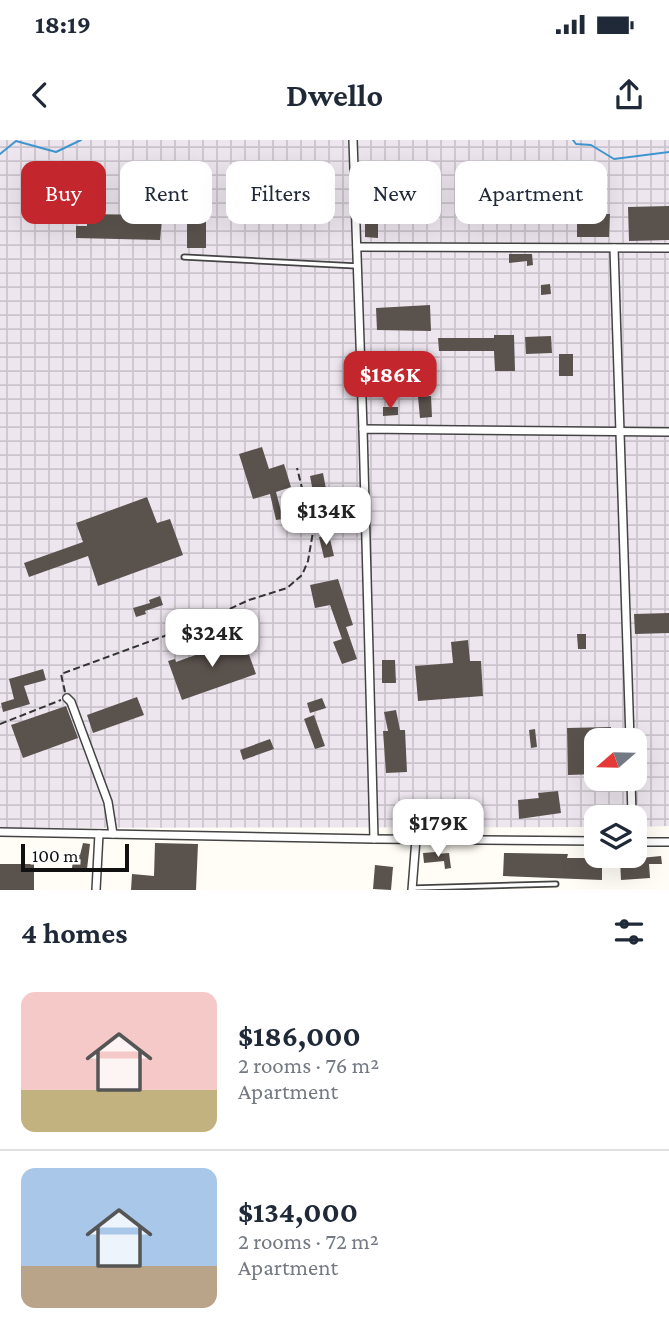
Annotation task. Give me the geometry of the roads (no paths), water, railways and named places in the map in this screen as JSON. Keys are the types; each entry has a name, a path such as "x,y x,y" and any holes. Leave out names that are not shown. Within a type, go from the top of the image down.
{"street":[{"path":"353,140 374,839"},
{"path":"356,247 669,248"},
{"path":"614,248 630,728"},
{"path":"363,429 669,432"},
{"path":"67,698 71,702 108,802 113,834"},
{"path":"0,832 584,841"},
{"path":"96,890 99,834"},
{"path":"412,889 416,839"},
{"path":"647,842 669,842"}],"lane":[{"path":"184,257 357,266"},
{"path":"412,889 556,884"}],"waterway":[{"path":"0,154 16,141 56,152 81,140"},
{"path":"573,140 576,144 591,145 614,159 669,152"}]}
